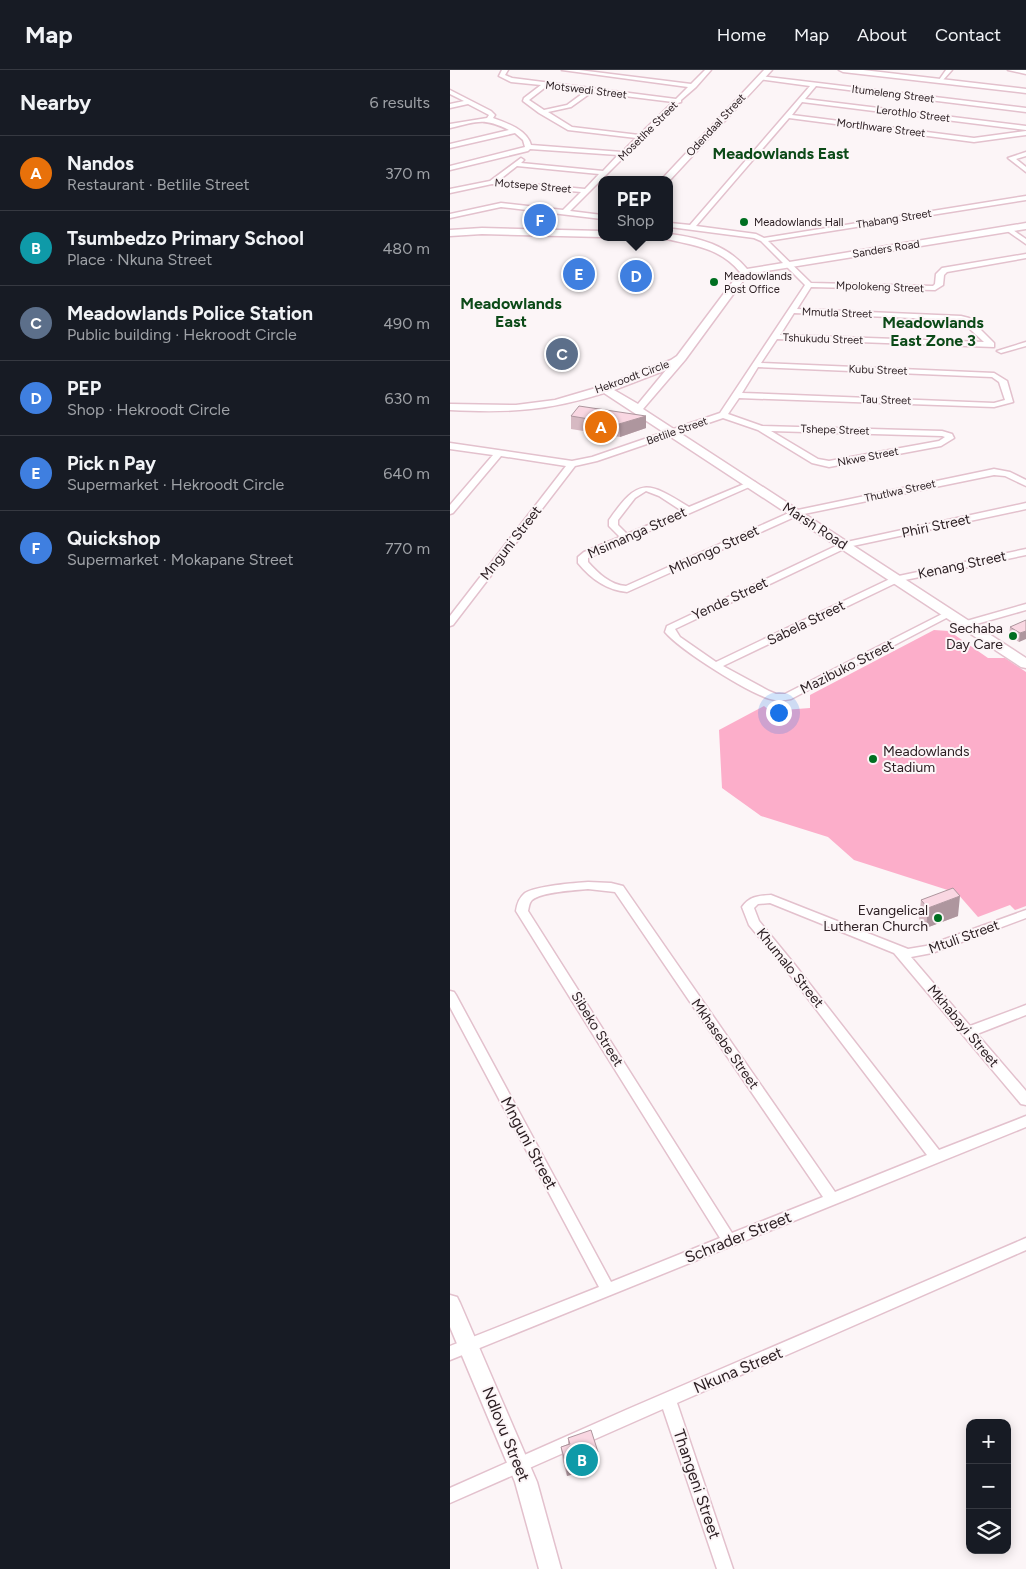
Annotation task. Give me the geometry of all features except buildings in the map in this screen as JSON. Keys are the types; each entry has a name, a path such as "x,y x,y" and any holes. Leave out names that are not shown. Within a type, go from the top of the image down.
{"street":[{"name":"Motswedi Street","path":"505,70 502,76 506,79 678,101"},
{"path":"565,70 694,86"},
{"name":"Mosetlhe Street","path":"602,176 694,86 706,70"},
{"name":"Odendaal Street","path":"669,176 768,70"},
{"path":"843,70 1026,90"},
{"path":"868,70 1026,90"},
{"path":"941,78 949,70"},
{"path":"1011,70 1026,72"},
{"name":"Itumeleng Street","path":"760,78 1026,110"},
{"path":"692,227 814,84"},
{"path":"545,85 526,100 541,112 573,130 642,137"},
{"path":"541,112 569,106 590,90"},
{"path":"450,92 491,114 489,119"},
{"name":"Lerothlo Street","path":"800,100 1026,128"},
{"path":"450,106 468,102"},
{"name":"Mortlhware Street","path":"787,116 974,140 1026,133"},
{"path":"450,126 489,119 523,136 528,147"},
{"path":"450,146 514,131"},
{"path":"450,168 526,150 528,147 624,154"},
{"path":"492,182 522,159 522,156 517,152"},
{"path":"1026,154 1011,157 1011,160 1026,170"},
{"name":"Motsepe Street","path":"516,164 605,173"},
{"name":"Mosetlhe Street","path":"565,212 598,180"},
{"name":"Motsepe Street","path":"450,191 492,182 587,192"},
{"name":"Thabang Street","path":"763,240 1026,198"},
{"path":"450,216 496,205 598,216"},
{"path":"673,225 750,234 763,240 809,285"},
{"name":"Sanders Road","path":"745,272 1026,226"},
{"path":"1008,229 1026,242"},
{"path":"450,233 482,231 598,234"},
{"path":"673,238 697,242 725,251 737,261 745,272"},
{"name":"Mpolokeng Street","path":"809,285 935,288 939,285 940,274 945,270 1026,256"},
{"name":"Hekroodt Circle","path":"451,408 538,406 604,388 664,367 681,358 745,272"},
{"name":"Betlile Street","path":"450,446 572,464 589,461 723,415 809,285"},
{"name":"Mmutla Street","path":"792,311 958,318 966,320 997,348"},
{"name":"Tshukudu Street","path":"774,337 997,348 1024,344"},
{"path":"635,408 642,406 681,358"},
{"name":"Kubu Street","path":"756,365 999,376"},
{"name":"Tau Street","path":"735,395 1002,404 1008,402 1003,381 999,376"},
{"name":"Marsh Road","path":"604,388 1026,664"},
{"path":"648,417 653,392"},
{"name":"Tshepe Street","path":"723,415 761,428 949,436"},
{"name":"Nkwe Street","path":"761,428 815,461 829,464 941,443 949,439 949,436"},
{"path":"450,511 499,453"},
{"name":"Mnguni Street","path":"450,623 572,464"},
{"name":"Thutlwa Street","path":"796,513 984,474 1004,473 1026,483"},
{"name":"Msimanga Street","path":"633,587 623,589 612,586 591,572 582,560 587,554 625,537 752,484"},
{"path":"625,537 614,526 613,520 630,497 637,491 654,490 687,510"},
{"name":"Phiri Street","path":"845,545 1026,506"},
{"name":"Mhlongo Street","path":"633,587 796,513"},
{"name":"Yende Street","path":"716,666 673,636 670,628 845,545"},
{"name":"Kenang Street","path":"897,579 1026,552"},
{"name":"Sabela Street","path":"716,666 897,579"},
{"path":"966,624 1026,607"},
{"name":"Mazibuko Street","path":"716,666 770,695 791,696 949,614"},
{"name":"Sibeko Street","path":"619,889 600,884 539,893 526,899 522,912 729,1240"},
{"name":"Mkhasebe Street","path":"619,889 832,1198"},
{"name":"Khumalo Street","path":"900,952 771,900 755,900 748,907 753,922 797,976 936,1158"},
{"name":"Mtuli Street","path":"900,952 914,953 928,950 1026,914"},
{"name":"Mkhabayi Street","path":"900,952 1026,1100"},
{"name":"Mnguni Street","path":"450,995 608,1290"},
{"path":"968,1032 1026,1010"},
{"name":"Schrader Street","path":"450,1353 1026,1121"},
{"name":"Nkuna Street","path":"450,1496 1026,1244"},
{"name":"Ndlovu Street","path":"450,1303 520,1465 550,1569"},
{"name":"Thangeni Street","path":"668,1400 725,1569"}],"shaded area":[{"name":"Meadowlands Stadium","path":"934,630 949,631 988,658 1005,658 1026,672 1026,906 1015,910 1010,905 978,917 957,893 854,860 828,837 761,816 722,788 719,730 764,706 770,711 810,708 810,695"}],"place":[{"name":"Quickshop","path":"540,220"},
{"name":"Meadowlands Hall","path":"744,222"},
{"name":"Pick n Pay","path":"579,274"},
{"name":"PEP","path":"636,276"},
{"name":"Meadowlands Post Office","path":"714,282"},
{"name":"Meadowlands Police Station","path":"562,354"},
{"name":"Nandos","path":"601,427"},
{"name":"Sechaba Day Care","path":"1013,636"},
{"name":"Meadowlands Stadium","path":"873,759"},
{"name":"Evangelical Lutheran Church","path":"938,918"},
{"name":"Tsumbedzo Primary School","path":"582,1460"}],"district":[{"name":"Meadowlands East","path":"781,153"},
{"name":"Meadowlands East","path":"511,312"},
{"name":"Meadowlands East Zone 3","path":"933,331"}]}
